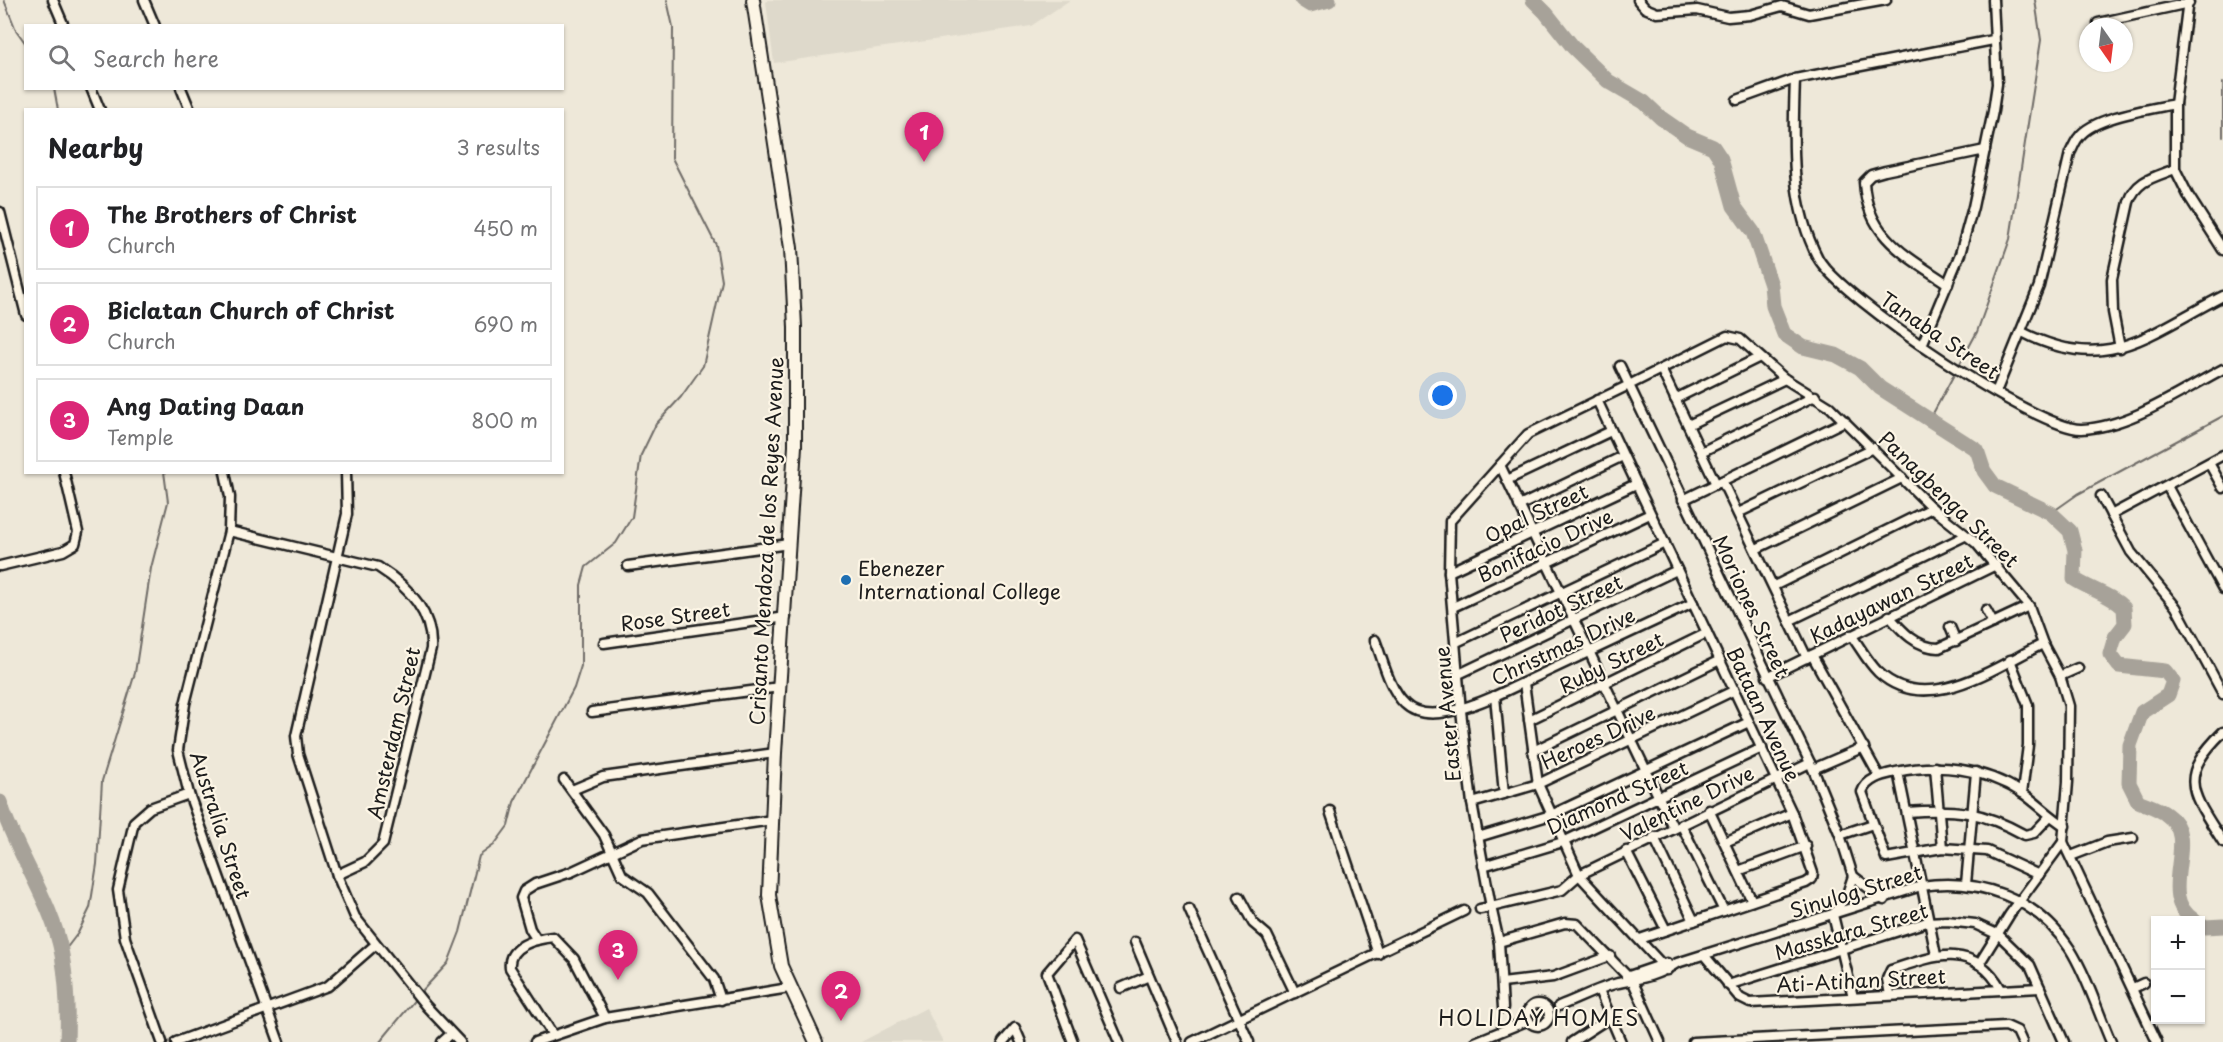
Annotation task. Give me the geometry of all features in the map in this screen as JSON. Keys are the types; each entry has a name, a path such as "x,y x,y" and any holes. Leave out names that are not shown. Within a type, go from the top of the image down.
{"main road":[{"name":"Crisanto Mendoza de los Reyes Avenue","path":"753,0 791,248 796,384 786,617 768,877 771,919 781,966 815,1042"}],"street":[{"path":"52,0 63,24"},
{"path":"144,0 154,24"},
{"path":"1638,0 1645,8 1657,13 1697,10 1728,17 1750,15 1782,6 1809,14 1886,0"},
{"path":"1922,345 1948,284 1973,207 1985,150 1997,84 1993,40 1993,0"},
{"path":"2119,18 2188,2 2175,104 2175,169 2188,195 2223,250"},
{"path":"1737,100 1795,79 1993,40"},
{"name":"Tanaba Street","path":"1795,79 1793,147 1796,183 1810,240 1819,260 1852,295 1922,345 1996,392 2056,424 2078,430 2101,428 2122,422 2223,369"},
{"path":"93,90 99,108"},
{"path":"183,90 189,108"},
{"path":"1996,392 2022,332 2047,255 2070,153 2079,136 2091,126 2112,119 2175,104"},
{"path":"1948,284 1893,246 1881,232 1865,199 1864,182 1871,175 1885,171 1985,150"},
{"path":"2120,348 2113,312 2112,279 2129,202 2133,190 2141,182 2175,169"},
{"path":"0,212 4,242 24,308"},
{"path":"2022,332 2045,343 2076,352 2120,348 2223,296"},
{"name":"Panagbenga Street","path":"1661,369 1727,336 1740,339 1758,358 1785,379 1815,396 1845,421 1932,508 1976,543 1996,564 2029,606 2043,644 2060,676 2070,722 2063,842"},
{"path":"1675,399 1758,358"},
{"name":"Moriones Street","path":"1620,366 1811,766 1840,835 1853,876"},
{"path":"1629,385 1661,369 1701,452 1738,513 1789,621 1879,776"},
{"path":"1688,425 1785,379"},
{"name":"Easter Avenue","path":"1503,1008 1499,942 1472,803 1461,711 1449,572 1450,521 1528,434 1629,385"},
{"path":"1701,452 1815,396"},
{"name":"Bataan Avenue","path":"1598,400 1792,813 1806,846 1813,873 1812,879 1640,939"},
{"path":"1683,500 1845,421"},
{"path":"1507,480 1611,430"},
{"path":"1738,513 1873,448"},
{"path":"2111,515 2223,455"},
{"path":"1519,506 1623,456"},
{"path":"2209,463 2223,488"},
{"path":"1500,465 1658,798 1677,826 1724,911"},
{"path":"0,566 63,551 75,544 78,532 64,474"},
{"name":"Australia Street","path":"225,474 230,497 228,531 185,704 178,750 189,794 279,1042"},
{"path":"346,474 347,514 296,735 298,754 337,875 355,917 375,945 426,1006 460,1042"},
{"path":"1756,549 1902,478"},
{"name":"Opal Street","path":"1449,572 1636,484"},
{"path":"2167,486 2223,589"},
{"path":"2101,496 2130,552 2176,607 2223,694"},
{"path":"1774,586 1932,508"},
{"name":"Bonifacio Drive","path":"1453,607 1650,514"},
{"name":"Amsterdam Street","path":"228,531 378,567 398,580 425,615 432,634 431,650 383,844 365,862 337,875"},
{"path":"1789,621 1965,536"},
{"path":"1456,642 1562,594 1665,543"},
{"path":"628,566 789,544"},
{"name":"Kadayawan Street","path":"1767,677 1996,564"},
{"name":"Peridot Street","path":"1459,674 1575,621 1677,570"},
{"name":"Christmas Drive","path":"1375,640 1392,685 1404,704 1413,710 1446,713 1461,711 1495,696 1693,603"},
{"path":"1888,616 1906,635 1930,648 1939,648 2029,606"},
{"path":"1986,610 1993,623"},
{"name":"Rose Street","path":"604,643 786,617"},
{"path":"1950,627 1956,641"},
{"name":"Ruby Street","path":"1529,720 1707,633"},
{"path":"1851,635 1880,673 1910,688 1929,691 1944,689 2043,644"},
{"path":"1533,751 1618,712 1720,660"},
{"path":"2010,660 2028,705 2028,745 2022,793"},
{"path":"2060,676 2078,668"},
{"path":"1524,683 1538,784 1579,875 1664,967"},
{"path":"591,712 780,687"},
{"name":"Heroes Drive","path":"1472,803 1538,784 1735,690"},
{"path":"1495,696 1504,794"},
{"path":"1478,837 1551,815 1749,722"},
{"path":"2223,732 2197,761 2194,787 2200,807 2223,842"},
{"name":"Valentine Drive","path":"1579,875 1776,779 1863,747"},
{"name":"Diamond Street","path":"1483,866 1563,842 1762,748"},
{"path":"572,790 603,777 775,753"},
{"path":"2039,875 2000,855 1969,849 1942,848 1886,858 1862,792 1864,786 1879,776 1935,767 1976,772 2022,793 2065,826"},
{"path":"1935,767 1942,848"},
{"path":"1898,772 1927,922 1936,955"},
{"path":"1966,884 1976,772"},
{"path":"564,780 604,835 622,875 648,893 714,979 721,1000"},
{"path":"162,1042 125,938 118,890 134,822 150,808 189,794"},
{"path":"1907,812 1940,809 1973,812 2025,835 2034,833 2050,816"},
{"path":"1330,810 1378,954"},
{"path":"1709,810 1752,901"},
{"path":"1725,842 1792,813"},
{"path":"537,940 530,930 521,894 535,884 614,854 642,839 772,820"},
{"path":"1840,835 1873,824"},
{"path":"1654,837 1694,921"},
{"path":"2071,856 2107,842 2133,838"},
{"path":"1978,964 2063,842 2157,1042"},
{"path":"1738,871 1806,846"},
{"path":"1626,851 1666,930"},
{"path":"1480,909 1562,890 1579,875"},
{"path":"1852,997 1833,915 1847,894 1853,876 1884,900"},
{"name":"Sinulog Street","path":"1553,1008 1664,967 1884,900 1921,886 1943,883 1966,884 1999,891 2020,901 2048,922 2071,951 2111,1042"},
{"path":"1239,897 1252,923 1267,935 1295,993"},
{"path":"1189,909 1221,985 1240,1019 1249,1042"},
{"path":"1192,1042 1464,912"},
{"name":"Masskara Street","path":"1728,985 1927,922 1963,921 1999,935 2022,956 2040,988 2064,1042"},
{"path":"1499,942 1573,922 1631,978 1660,1042"},
{"path":"553,1035 510,968 511,956 517,948 537,940 553,937 574,959 605,1018"},
{"path":"1073,1042 1047,973 1075,940 1119,1042"},
{"path":"1135,942 1177,1042"},
{"path":"176,1042 269,1010 328,986 375,945"},
{"name":"Ati-Atihan Street","path":"1704,955 1740,998 1750,1003 2040,988"},
{"path":"1890,995 1887,979 1891,970 1936,955 1951,955 1978,964 1995,978 2001,989"},
{"path":"1502,983 1553,976 1610,956"},
{"path":"1121,988 1149,976"},
{"path":"2133,988 2144,983"},
{"path":"535,1042 605,1018 789,988"},
{"path":"1599,990 1621,1042"},
{"path":"1540,1005 1553,1008 1549,1020 1541,1026 1532,1024 1527,1016 1531,1007 1540,1005"},
{"path":"1576,1041 1610,1018"},
{"path":"1475,1042 1529,1020"},
{"path":"1693,1042 1873,1038 2006,1026 2017,1030 2022,1042"},
{"path":"1003,1042 1015,1028 1021,1042"},
{"path":"442,1042 451,1034"}],"shaded area":[{"path":"769,0 1070,0 1031,26 774,63 766,2"},
{"path":"926,1008 943,1042 861,1042"}],"waterway":[{"path":"4,0 16,30 24,41"},
{"path":"420,993 448,963 460,932 479,856 494,845 508,826 514,802 574,688 581,666 581,585 586,567 616,543 632,517 641,455 656,424 681,397 703,366 722,281 716,245 672,158 673,27 667,0"},
{"path":"1302,0 1310,5 1329,0"},
{"path":"1533,0 1573,47 1608,81 1644,102 1661,118 1687,136 1713,147 1721,159 1734,206 1753,232 1771,285 1773,306 1784,334 1803,347 1836,355 1860,368 1880,388 1977,450 1984,471 1995,486 2051,513 2070,531 2075,550 2074,579 2113,599 2124,608 2125,624 2115,637 2110,654 2119,666 2165,671 2173,681 2168,695 2142,712 2130,745 2129,783 2138,801 2164,813 2177,825 2180,838 2178,896 2183,909 2190,916"},
{"path":"1930,419 1977,332 2010,239 2041,40 2035,0"},
{"path":"2223,83 2223,137"},
{"path":"54,90 58,108"},
{"path":"2051,513 2078,494 2223,416"},
{"path":"62,954 78,933 90,908 97,864 102,781 135,673 151,568 168,502 164,474"},
{"path":"0,802 15,840 43,897 57,936 66,987 67,1042"},
{"path":"2205,927 2223,926"},
{"path":"380,1042 417,997"}],"place":[{"name":"The Brothers of Christ","path":"924,162"},
{"name":"Ebenezer International College","path":"846,580"},
{"name":"Ang Dating Daan","path":"618,980"},
{"name":"Biclatan Church of Christ","path":"841,1021"}],"district":[{"name":"HOLIDAY HOMES","path":"1539,1017"}]}
